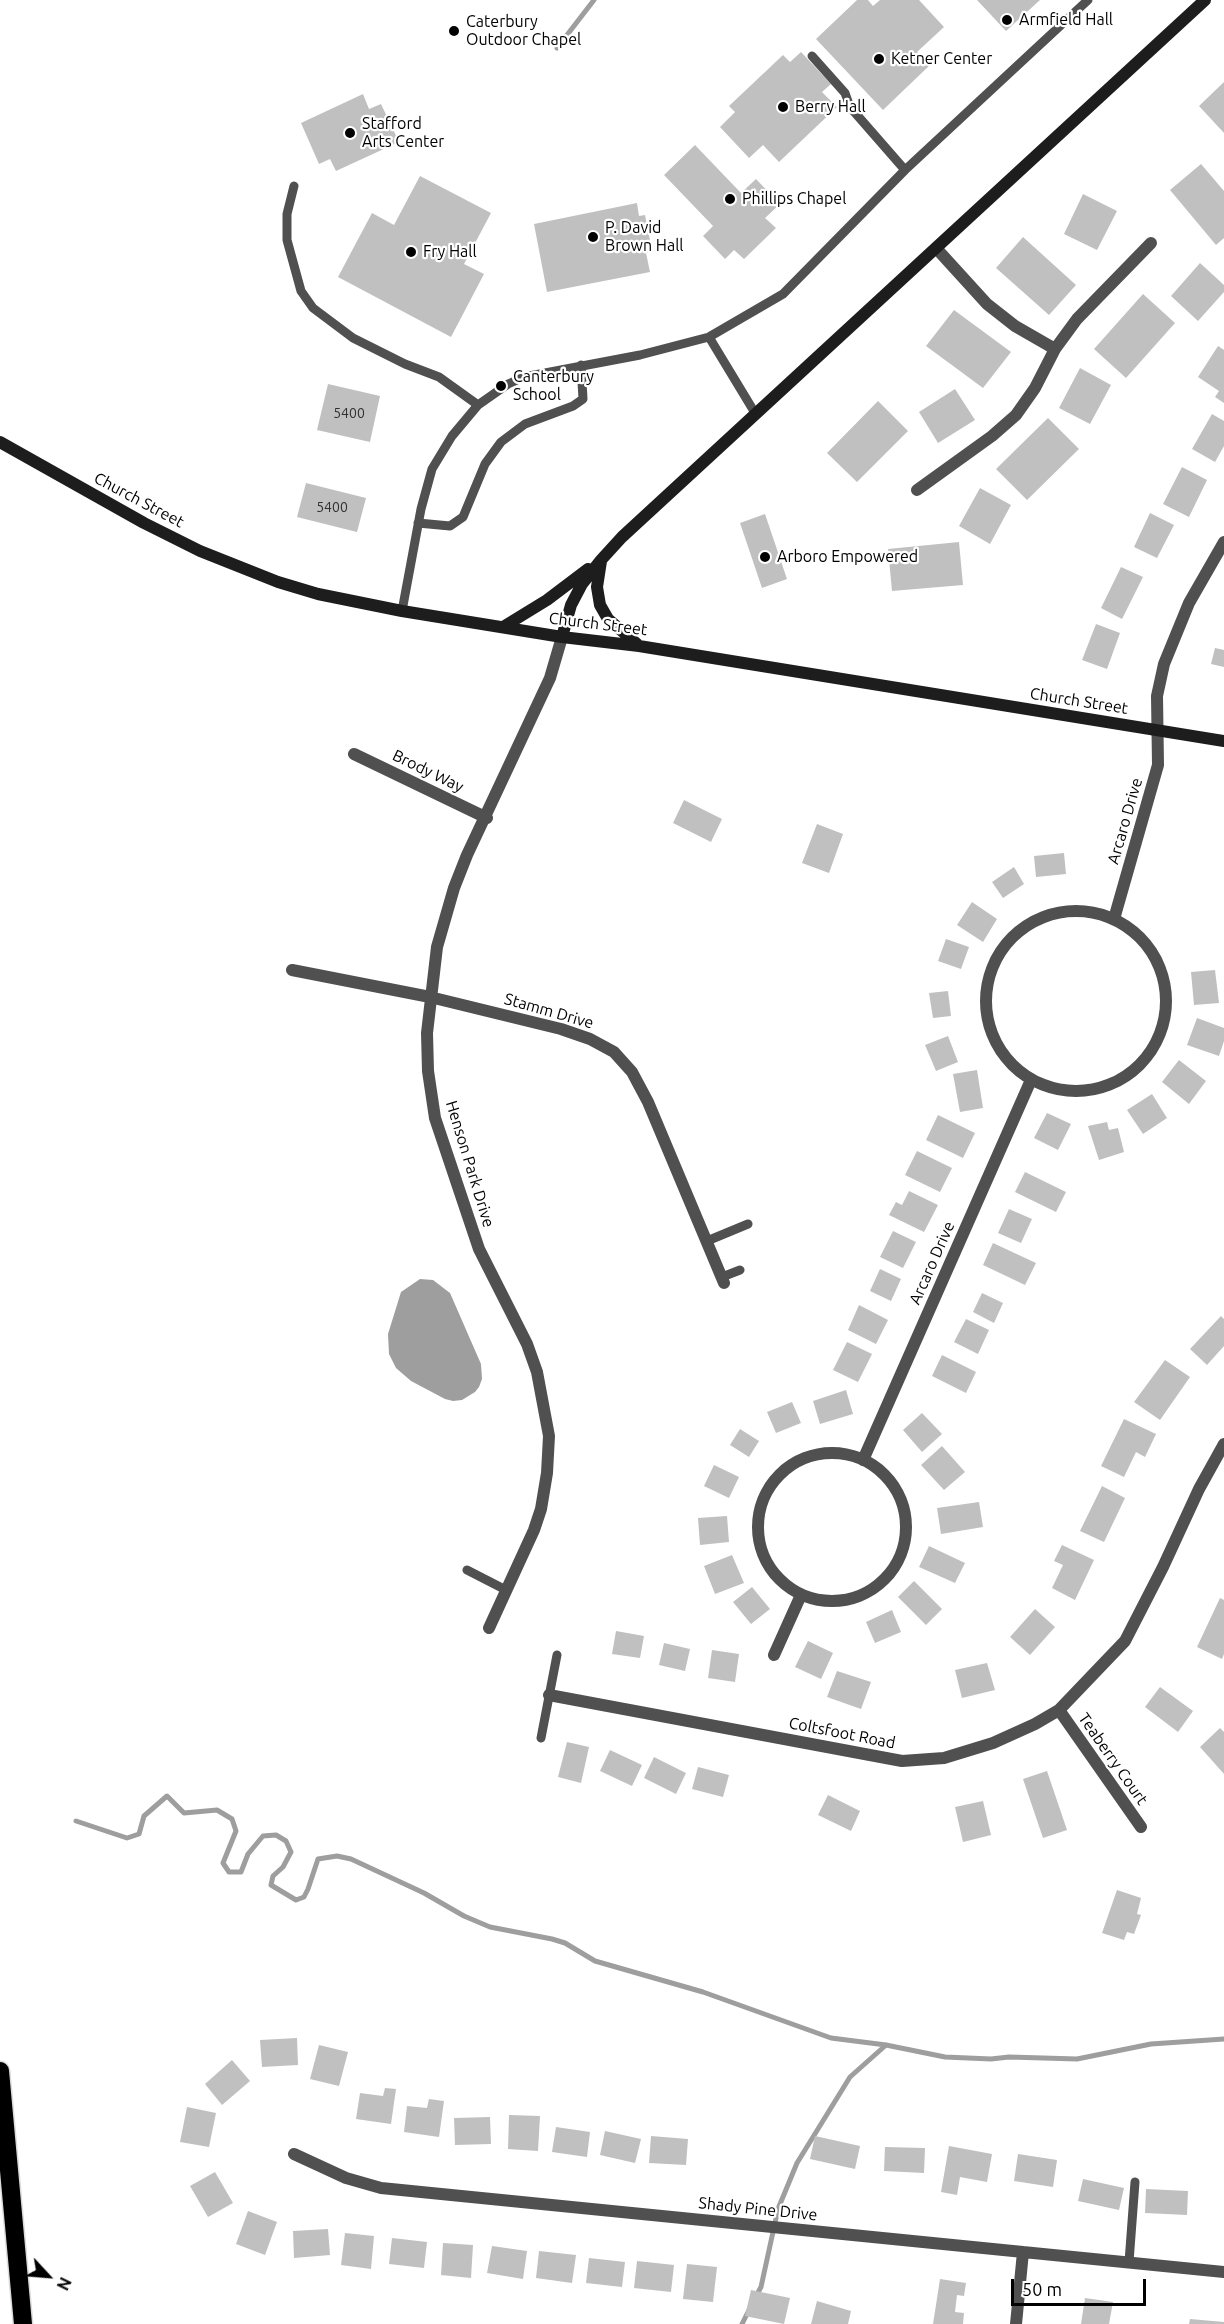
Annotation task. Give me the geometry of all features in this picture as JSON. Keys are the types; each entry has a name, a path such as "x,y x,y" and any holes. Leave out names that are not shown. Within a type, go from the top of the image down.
{"highway":[{"path":"0,2071 23,2324"}],"street":[{"path":"562,637 571,605 582,584 622,537 1205,0"},
{"path":"917,490 992,436 1016,415 1035,388 1055,349 1077,319 1151,243"},
{"path":"936,248 987,304 1015,326 1055,349"},
{"name":"Church Street","path":"0,442 144,523 223,560 278,582 318,594 402,611 562,637 639,646 1224,741"},
{"name":"Arcaro Drive","path":"1114,919 1158,765 1157,696 1164,664 1189,603 1224,542"},
{"path":"502,627 547,600 601,560"},
{"path":"601,560 597,587 600,605 608,619 639,646"},
{"name":"Henson Park Drive","path":"489,1628 534,1530 541,1509 547,1473 549,1436 537,1372 527,1344 480,1249 435,1118 428,1071 427,1033 437,947 445,918 467,855 487,818 550,678 562,637"},
{"name":"Brody Way","path":"354,754 487,818"},
{"path":"1085,911 1114,919 1138,935 1156,958 1165,986 1165,1015 1156,1042 1139,1066 1115,1083 1087,1091 1058,1090 1031,1080 1008,1060 992,1034 986,1004 990,974 1004,946 1026,926 1054,913 1085,911"},
{"name":"Stamm Drive","path":"292,970 430,997 561,1029 590,1039 614,1052 632,1072 648,1102 723,1280"},
{"name":"Arcaro Drive","path":"863,1460 1031,1080"},
{"name":"Coltsfoot Road","path":"549,1695 902,1761 944,1758 993,1743 1035,1725 1059,1710 1125,1641 1199,1489 1224,1444"},
{"path":"835,1454 863,1460 887,1477 902,1502 906,1530 900,1558 882,1581 858,1597 830,1601 801,1595 778,1578 763,1553 759,1525 765,1497 783,1473 807,1458 835,1454"},
{"path":"774,1655 801,1595"},
{"name":"Teaberry Court","path":"1059,1710 1141,1827"},
{"name":"Shady Pine Drive","path":"294,2154 346,2178 381,2188 1224,2272"},
{"path":"1017,2324 1023,2252"}],"lane":[{"path":"402,611 418,523 432,469 452,436 477,405 512,382 581,365 640,355 709,337 783,294 905,170 1088,0"},
{"path":"812,56 845,93 850,107 905,170"},
{"path":"294,186 287,214 286,240 301,291 313,308 353,338 378,352 439,377 477,405"},
{"path":"709,337 755,413"},
{"path":"418,523 450,526 463,517 484,464 501,442 525,424 573,406 583,399 581,365"},
{"path":"707,1241 748,1224"},
{"path":"723,1280 740,1270"},
{"path":"467,1570 506,1590"},
{"path":"541,1738 557,1655"},
{"path":"1129,2262 1135,2182"}],"shaded area":[{"path":"420,1279 433,1280 450,1293 481,1364 482,1379 479,1387 462,1400 445,1399 411,1381 396,1368 389,1354 388,1334 401,1292"}],"building":[{"name":"Ketner Center","path":"857,0 868,0 873,6 880,0 919,0 944,27 917,52 930,65 883,110 816,39"},
{"name":"Armfield Hall","path":"977,0 1040,0 1006,31"},
{"name":"Berry Hall","path":"801,52 831,84 822,92 837,107 779,162 763,145 749,158 720,127 735,112 729,106 783,55 790,62"},
{"path":"1224,82 1224,133 1199,106"},
{"name":"Stafford Arts Center","path":"363,94 369,109 381,104 399,142 336,171 330,159 319,164 301,123"},
{"name":"Phillips Chapel","path":"695,145 741,193 756,179 780,204 765,218 776,228 744,259 734,250 725,259 703,236 713,226 664,175"},
{"path":"1201,164 1224,191 1224,238 1216,245 1170,190"},
{"name":"Fry Hall","path":"420,176 491,213 464,264 484,274 451,337 338,277 372,213 394,225"},
{"path":"1083,194 1117,211 1097,250 1064,234"},
{"name":"P. David Brown Hall","path":"637,203 639,216 645,215 652,251 646,253 650,272 547,292 534,224"},
{"path":"1023,237 1076,285 1049,315 996,268"},
{"path":"1200,263 1224,285 1224,292 1198,321 1171,296"},
{"path":"1143,294 1175,323 1126,378 1094,349"},
{"path":"954,310 1011,352 983,388 926,346"},
{"path":"1218,346 1224,350 1224,403 1215,397 1219,391 1198,377"},
{"path":"1080,368 1111,385 1090,424 1059,408"},
{"path":"328,384 380,396 370,442 317,430"},
{"path":"955,389 975,420 938,443 919,412"},
{"path":"878,401 908,431 857,482 827,453"},
{"path":"1212,414 1224,421 1224,446 1215,462 1192,449"},
{"path":"1048,418 1079,449 1027,500 996,469"},
{"path":"1182,467 1207,480 1189,517 1163,504"},
{"path":"306,483 366,498 357,532 297,517"},
{"path":"980,488 1011,505 990,544 959,526"},
{"path":"1150,513 1174,525 1157,558 1134,547"},
{"path":"765,514 787,579 762,588 740,523"},
{"path":"959,542 963,585 892,591 888,549"},
{"path":"1121,567 1143,577 1122,619 1101,608"},
{"path":"1096,624 1120,633 1107,669 1082,660"},
{"path":"1215,648 1224,650 1224,667 1211,664"},
{"path":"684,800 722,819 711,842 673,823"},
{"path":"817,824 843,834 829,873 802,863"},
{"path":"1064,853 1066,874 1036,877 1034,856"},
{"path":"1014,867 1024,884 1003,898 992,882"},
{"path":"972,902 997,919 983,942 957,925"},
{"path":"946,939 969,947 961,969 938,961"},
{"path":"1215,970 1219,1003 1194,1005 1191,972"},
{"path":"948,991 951,1016 933,1018 929,993"},
{"path":"1197,1018 1224,1028 1224,1041 1219,1056 1187,1045"},
{"path":"948,1036 958,1062 936,1071 925,1045"},
{"path":"1179,1060 1206,1081 1189,1104 1162,1082"},
{"path":"977,1070 983,1108 960,1112 953,1074"},
{"path":"1152,1094 1167,1118 1143,1134 1127,1110"},
{"path":"1047,1113 1071,1124 1058,1150 1034,1138"},
{"path":"938,1115 975,1133 963,1158 926,1140"},
{"path":"1107,1122 1109,1130 1118,1128 1124,1152 1099,1160 1088,1126"},
{"path":"917,1151 952,1168 940,1192 905,1175"},
{"path":"1025,1172 1066,1192 1056,1212 1015,1192"},
{"path":"909,1191 938,1205 924,1232 889,1215 896,1202 902,1205"},
{"path":"1009,1209 1032,1219 1021,1243 998,1233"},
{"path":"893,1231 916,1242 903,1268 880,1257"},
{"path":"993,1243 1036,1263 1025,1285 983,1265"},
{"path":"880,1269 901,1279 891,1301 870,1291"},
{"path":"982,1293 1003,1303 994,1323 973,1312"},
{"path":"859,1305 888,1320 876,1344 848,1330"},
{"path":"1221,1316 1224,1319 1224,1346 1207,1365 1190,1349"},
{"path":"966,1319 989,1330 978,1354 954,1342"},
{"path":"847,1342 872,1354 858,1382 833,1370"},
{"path":"942,1355 976,1372 966,1393 932,1376"},
{"path":"1165,1360 1190,1377 1160,1420 1134,1402"},
{"path":"846,1390 853,1414 820,1424 813,1401"},
{"path":"792,1402 801,1423 776,1433 767,1412"},
{"path":"922,1413 942,1434 922,1452 903,1430"},
{"path":"1124,1419 1156,1434 1145,1457 1136,1452 1124,1477 1101,1466"},
{"path":"740,1429 759,1441 749,1457 730,1445"},
{"path":"942,1446 965,1472 944,1490 921,1465"},
{"path":"714,1465 739,1477 729,1498 704,1486"},
{"path":"1102,1486 1125,1498 1104,1542 1080,1531"},
{"path":"979,1502 983,1527 941,1534 937,1508"},
{"path":"727,1516 729,1542 700,1545 698,1518"},
{"path":"1062,1545 1094,1560 1075,1600 1052,1588 1063,1565 1054,1561"},
{"path":"929,1546 965,1563 955,1583 919,1567"},
{"path":"732,1555 744,1583 715,1594 704,1566"},
{"path":"914,1581 942,1609 926,1625 898,1597"},
{"path":"752,1587 770,1609 751,1624 733,1602"},
{"path":"1220,1598 1224,1600 1224,1654 1222,1659 1197,1647"},
{"path":"1035,1609 1055,1627 1030,1655 1010,1637"},
{"path":"892,1610 901,1632 875,1643 866,1622"},
{"path":"616,1631 644,1636 640,1658 612,1654"},
{"path":"808,1641 833,1653 821,1679 795,1667"},
{"path":"664,1643 690,1649 685,1671 659,1665"},
{"path":"712,1650 739,1654 735,1682 708,1678"},
{"path":"987,1663 995,1690 962,1698 955,1670"},
{"path":"837,1671 871,1682 861,1709 827,1697"},
{"path":"1160,1687 1193,1711 1178,1732 1145,1707"},
{"path":"1220,1728 1224,1732 1224,1774 1200,1747"},
{"path":"567,1742 589,1747 581,1783 558,1777"},
{"path":"610,1750 642,1765 632,1786 600,1771"},
{"path":"654,1757 686,1773 676,1794 644,1778"},
{"path":"698,1767 729,1775 723,1797 692,1789"},
{"path":"1047,1771 1067,1830 1043,1838 1023,1779"},
{"path":"828,1795 860,1811 851,1831 818,1815"},
{"path":"983,1801 991,1835 963,1842 955,1807"},
{"path":"1117,1890 1141,1898 1137,1914 1141,1915 1134,1934 1127,1932 1124,1940 1102,1933"},
{"path":"297,2038 298,2065 262,2067 260,2040"},
{"path":"319,2045 348,2052 339,2086 310,2079"},
{"path":"232,2060 250,2081 222,2105 205,2084"},
{"path":"385,2088 396,2089 391,2124 356,2119 360,2093 383,2096"},
{"path":"429,2099 444,2101 439,2137 404,2132 407,2106 427,2108"},
{"path":"187,2107 216,2113 209,2147 180,2142"},
{"path":"509,2115 540,2116 538,2151 508,2149"},
{"path":"490,2117 491,2144 455,2145 454,2118"},
{"path":"556,2127 590,2132 587,2157 552,2152"},
{"path":"605,2131 641,2139 635,2163 600,2155"},
{"path":"651,2136 688,2139 686,2165 649,2163"},
{"path":"815,2136 860,2146 855,2169 810,2159"},
{"path":"949,2146 992,2154 987,2182 960,2177 957,2195 941,2192"},
{"path":"885,2147 925,2148 924,2173 884,2171"},
{"path":"1018,2154 1057,2160 1053,2187 1014,2181"},
{"path":"215,2172 233,2203 208,2217 190,2186"},
{"path":"1083,2179 1124,2188 1119,2210 1078,2201"},
{"path":"1146,2189 1188,2191 1187,2215 1145,2213"},
{"path":"248,2211 277,2222 265,2255 236,2244"},
{"path":"328,2229 330,2255 294,2258 293,2231"},
{"path":"345,2233 374,2236 371,2269 341,2265"},
{"path":"392,2238 427,2242 424,2268 389,2264"},
{"path":"443,2243 473,2245 471,2278 441,2275"},
{"path":"492,2246 527,2251 523,2279 487,2273"},
{"path":"539,2251 576,2255 572,2283 536,2278"},
{"path":"589,2258 625,2262 622,2287 586,2283"},
{"path":"637,2261 674,2265 671,2292 634,2288"},
{"path":"687,2264 717,2267 713,2302 683,2299"},
{"path":"940,2279 966,2283 964,2296 957,2295 955,2312 964,2313 963,2324 933,2324"},
{"path":"751,2290 790,2298 784,2324 745,2316"},
{"path":"1085,2298 1113,2302 1109,2324 1081,2324"},
{"path":"817,2301 851,2311 848,2324 811,2324"},
{"path":"1190,2319 1224,2322 1224,2324 1189,2324"}],"waterway":[{"path":"557,48 594,0"},
{"path":"76,1821 127,1838 139,1834 144,1816 167,1796 184,1813 217,1810 232,1819 236,1831 223,1863 229,1872 241,1872 248,1854 263,1836 276,1835 286,1841 291,1852 283,1867 273,1876 271,1885 296,1900 304,1897 318,1859 337,1856 351,1859 490,1927 565,1943 595,1961 703,1992 831,2038 886,2045 945,2057 991,2059 1009,2057 1077,2059 1151,2044 1224,2039"},
{"path":"756,2296 761,2287 778,2209 797,2163 850,2077 886,2045"},
{"path":"742,2324 749,2310"}],"place":[{"name":"Armfield Hall","path":"1007,20"},
{"name":"Caterbury Outdoor Chapel","path":"454,31"},
{"name":"Ketner Center","path":"879,59"},
{"name":"Berry Hall","path":"783,107"},
{"name":"Stafford Arts Center","path":"350,133"},
{"name":"Phillips Chapel","path":"730,199"},
{"name":"P. David Brown Hall","path":"593,237"},
{"name":"Fry Hall","path":"411,252"},
{"name":"Canterbury School","path":"501,386"},
{"name":"Arboro Empowered","path":"765,557"}]}
